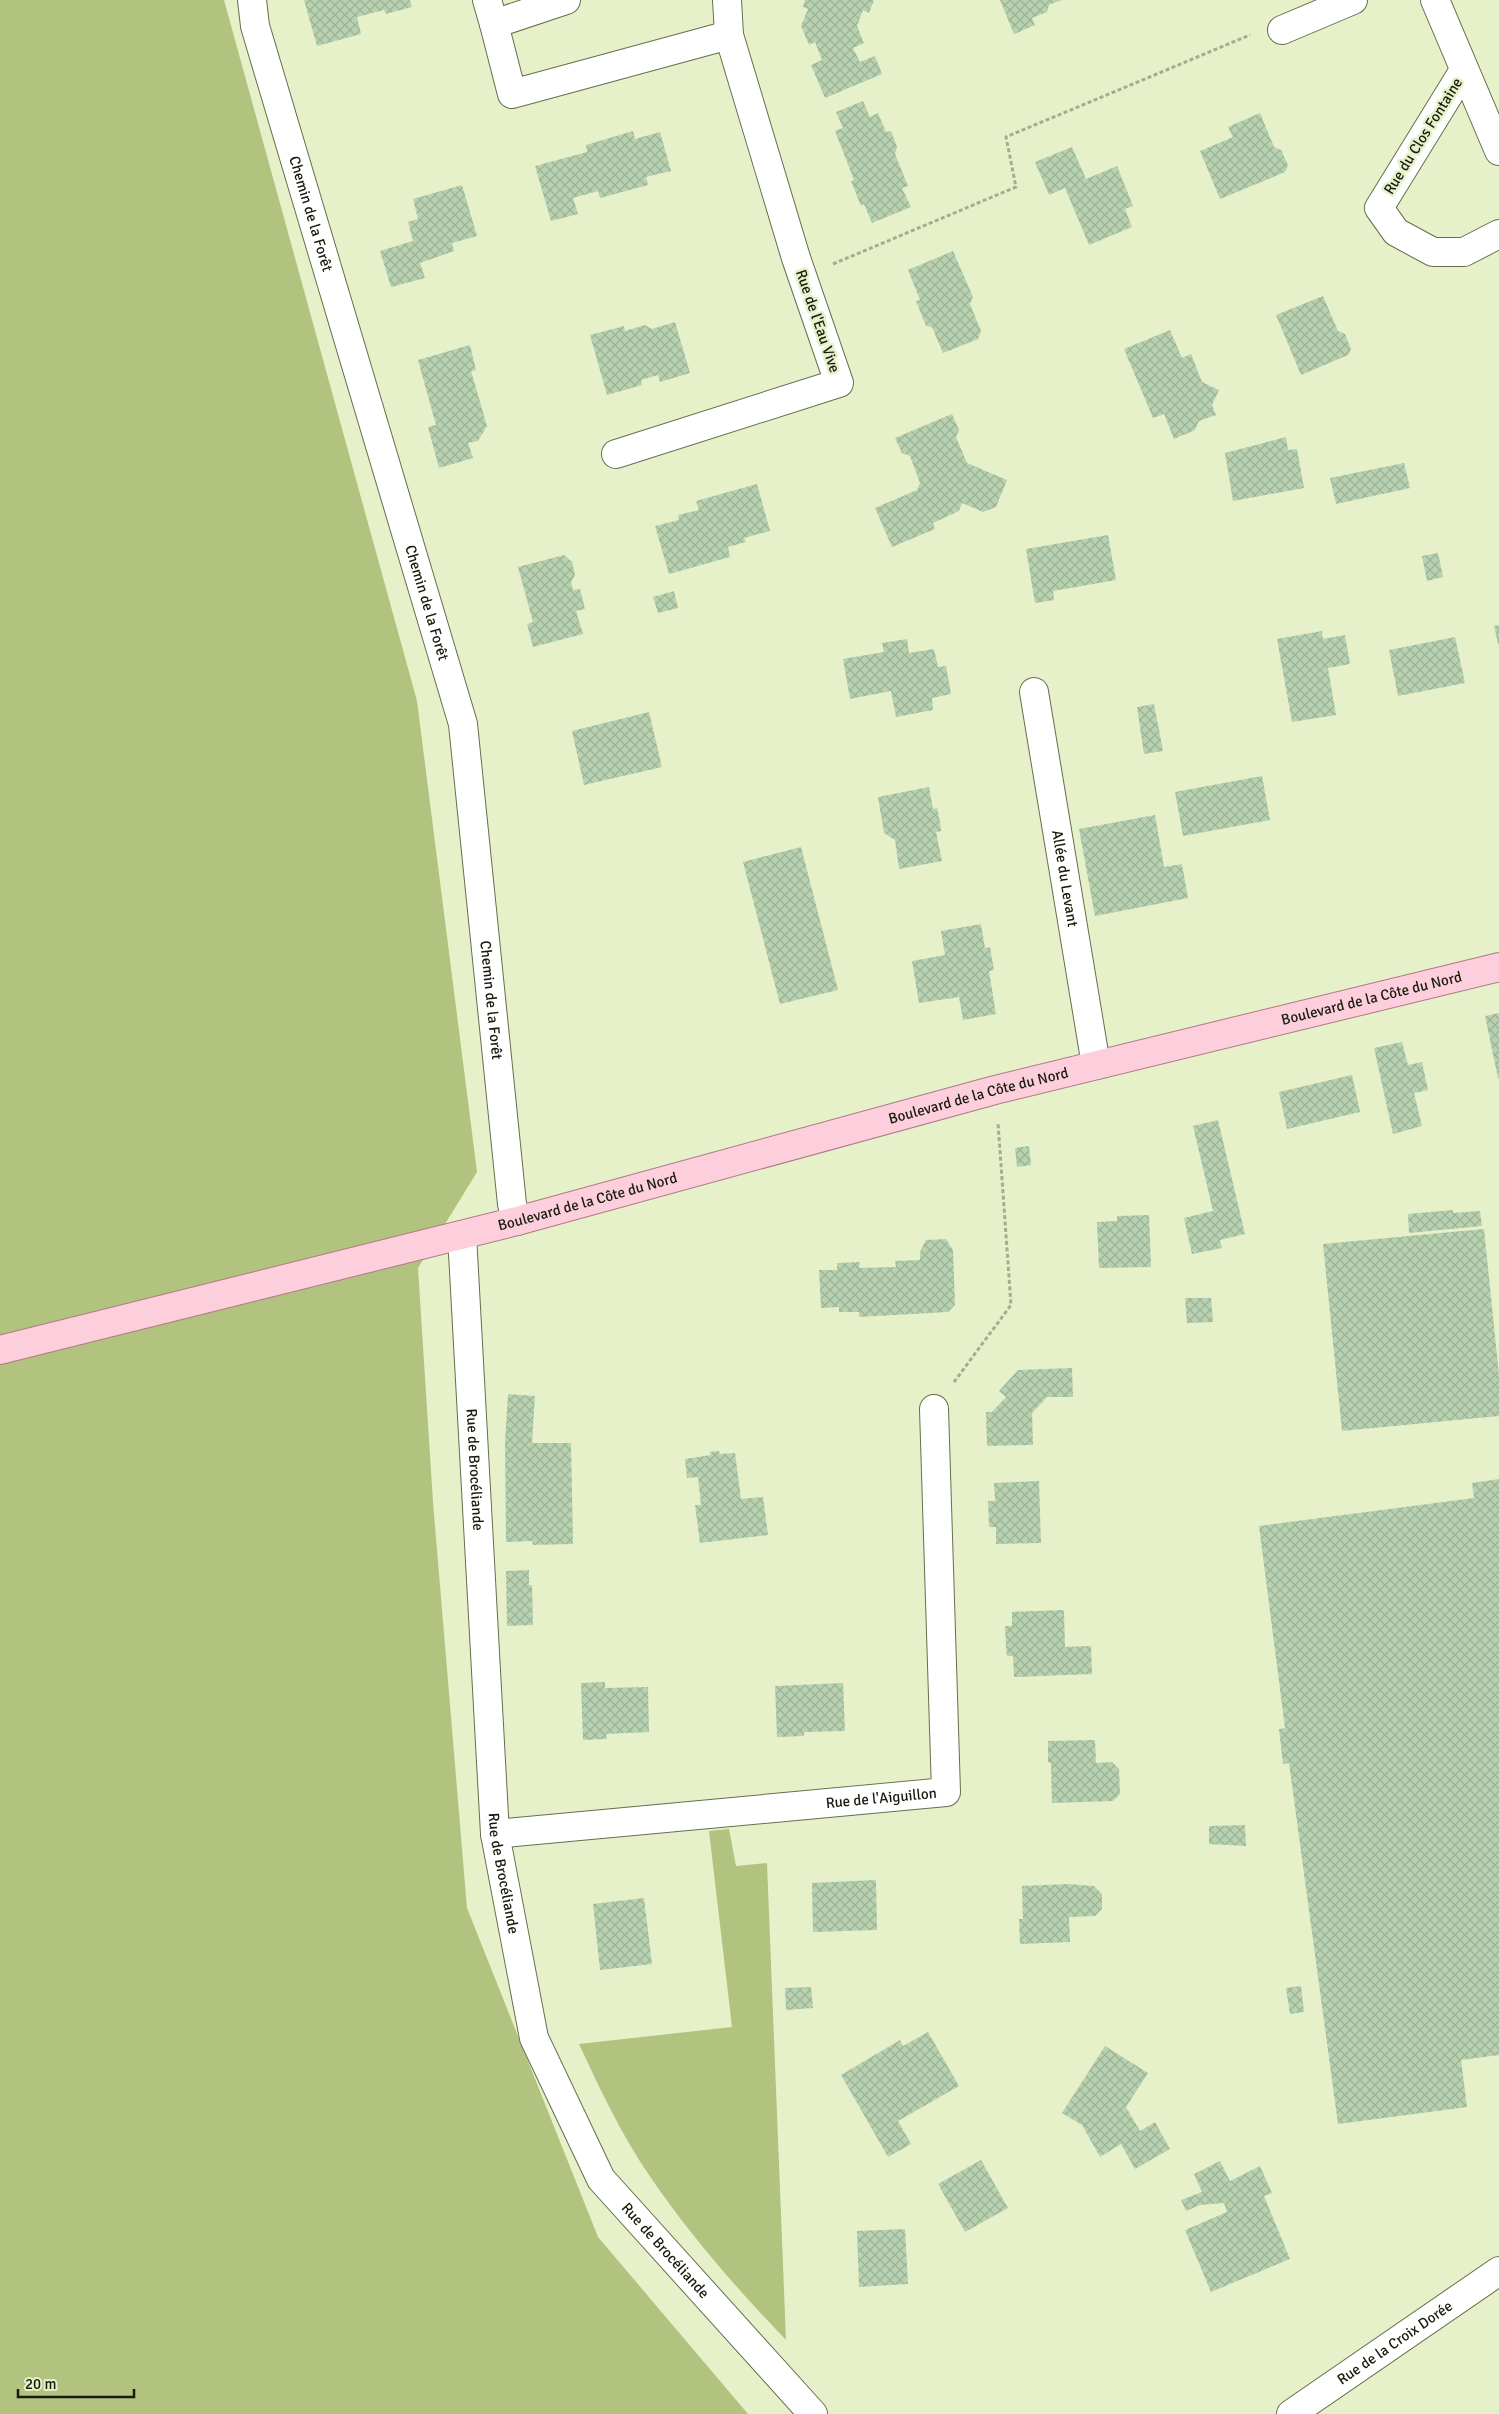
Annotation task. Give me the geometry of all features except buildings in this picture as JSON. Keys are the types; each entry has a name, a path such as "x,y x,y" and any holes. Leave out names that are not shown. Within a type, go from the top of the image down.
{"main road":[{"name":"Boulevard de la Côte du Nord","path":"0,1350 517,1221 995,1090 1499,967"}],"street":[{"name":"Chemin de la Forêt","path":"252,0 255,26 463,724 512,1204 517,1221"},
{"path":"566,0 491,12 512,94 729,35"},
{"name":"Rue de l'Eau Vive","path":"616,454 839,383 802,277 729,35 727,0"},
{"path":"1282,30 1353,0"},
{"name":"Rue du Clos Fontaine","path":"1435,0 1499,151"},
{"name":"Rue du Clos Fontaine","path":"1464,70 1378,208 1396,232 1433,252 1464,252 1499,234"},
{"name":"Allée du Levant","path":"1034,692 1096,1065"},
{"name":"Rue de Brocéliande","path":"462,1235 495,1834 534,2038 601,2179 813,2414"},
{"name":"Rue de l'Aiguillon","path":"495,1834 946,1792 934,1409"},
{"name":"Rue de la Croix Dorée","path":"1291,2414 1499,2271"}],"path":[{"path":"802,277 1016,187 1006,137 1278,23 1282,30"},
{"path":"934,1409 1011,1305 995,1090"}],"green space":[{"path":"0,0 224,0 417,701 477,1172 418,1268 433,1502 467,1908 598,2237 748,2414 0,2414"},
{"path":"729,1829 736,1866 767,1863 786,2340 714,2260 664,2197 620,2127 579,2044 732,2027 709,1831"}]}
